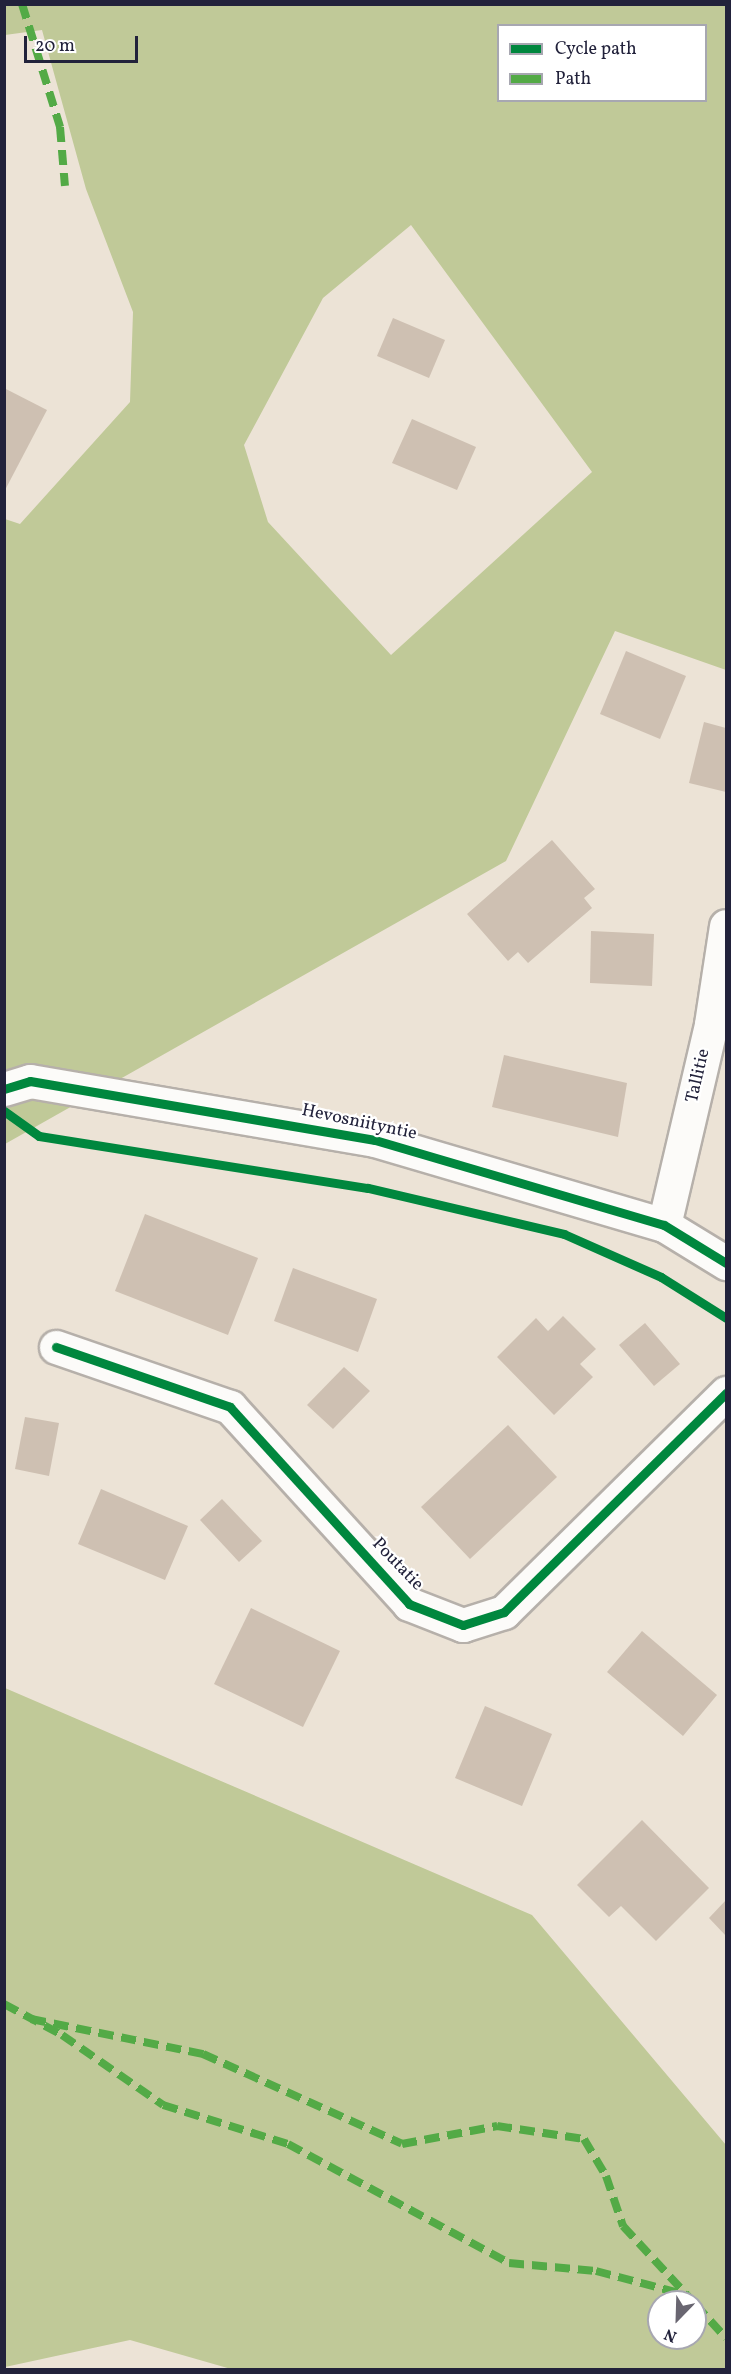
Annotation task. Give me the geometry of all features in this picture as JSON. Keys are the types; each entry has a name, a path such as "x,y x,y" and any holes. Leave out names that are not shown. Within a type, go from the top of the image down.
{"street":[{"name":"Tallitie","path":"664,1225 711,1024 726,926"},
{"name":"Hevosniityntie","path":"4,1089 30,1081 375,1140 664,1225 726,1263"},
{"name":"Poutatie","path":"56,1347 230,1407 409,1604 463,1625 504,1612 726,1393"}],"green space":[{"path":"5,4 726,5 726,670 615,631 506,861 5,1144 5,519 20,524 130,402 133,312 86,189 42,30 5,35","holes":["411,225 592,472 391,655 268,522 244,445 323,298"]},
{"path":"5,1688 532,1915 726,2145 726,2369 231,2369 130,2340 5,2367"}],"building":[{"path":"393,318 445,340 429,378 377,356"},
{"path":"4,388 47,410 4,492"},
{"path":"412,419 476,447 457,490 392,463"},
{"path":"626,651 686,676 660,739 600,714"},
{"path":"704,722 726,728 726,792 689,783"},
{"path":"552,840 595,889 584,898 592,908 528,963 518,952 508,961 467,914"},
{"path":"591,931 654,934 652,986 590,983"},
{"path":"504,1055 627,1083 618,1137 492,1107"},
{"path":"145,1214 258,1258 228,1335 115,1291"},
{"path":"293,1268 377,1299 358,1352 274,1321"},
{"path":"563,1316 596,1349 580,1364 593,1377 554,1415 497,1357 536,1318 548,1331"},
{"path":"645,1323 680,1364 654,1386 619,1345"},
{"path":"344,1367 370,1391 333,1429 307,1405"},
{"path":"25,1417 59,1423 49,1476 15,1469"},
{"path":"508,1425 557,1477 470,1559 421,1507"},
{"path":"101,1489 188,1526 165,1580 78,1544"},
{"path":"222,1499 262,1541 239,1562 200,1520"},
{"path":"251,1608 340,1651 303,1727 214,1684"},
{"path":"642,1631 717,1695 683,1736 607,1672"},
{"path":"485,1706 552,1734 522,1806 455,1778"},
{"path":"642,1820 709,1888 656,1941 621,1906 609,1917 577,1885"},
{"path":"726,1900 726,1936 709,1918"}],"marked path":[{"path":"22,4 60,127 65,186"},
{"path":"4,2004 62,2035 163,2105 288,2144 509,2263 596,2271 668,2290"},
{"path":"31,2019 203,2054 402,2144 497,2126 584,2139 606,2176 623,2226 682,2290"},
{"path":"707,2317 726,2338"}],"cycle path":[{"path":"4,1089 30,1081 375,1140 664,1225 726,1263"},
{"path":"4,1111 39,1136 368,1188 564,1234 661,1277 726,1318"},
{"path":"56,1347 230,1407 409,1604 463,1625 504,1612 726,1393"}]}
